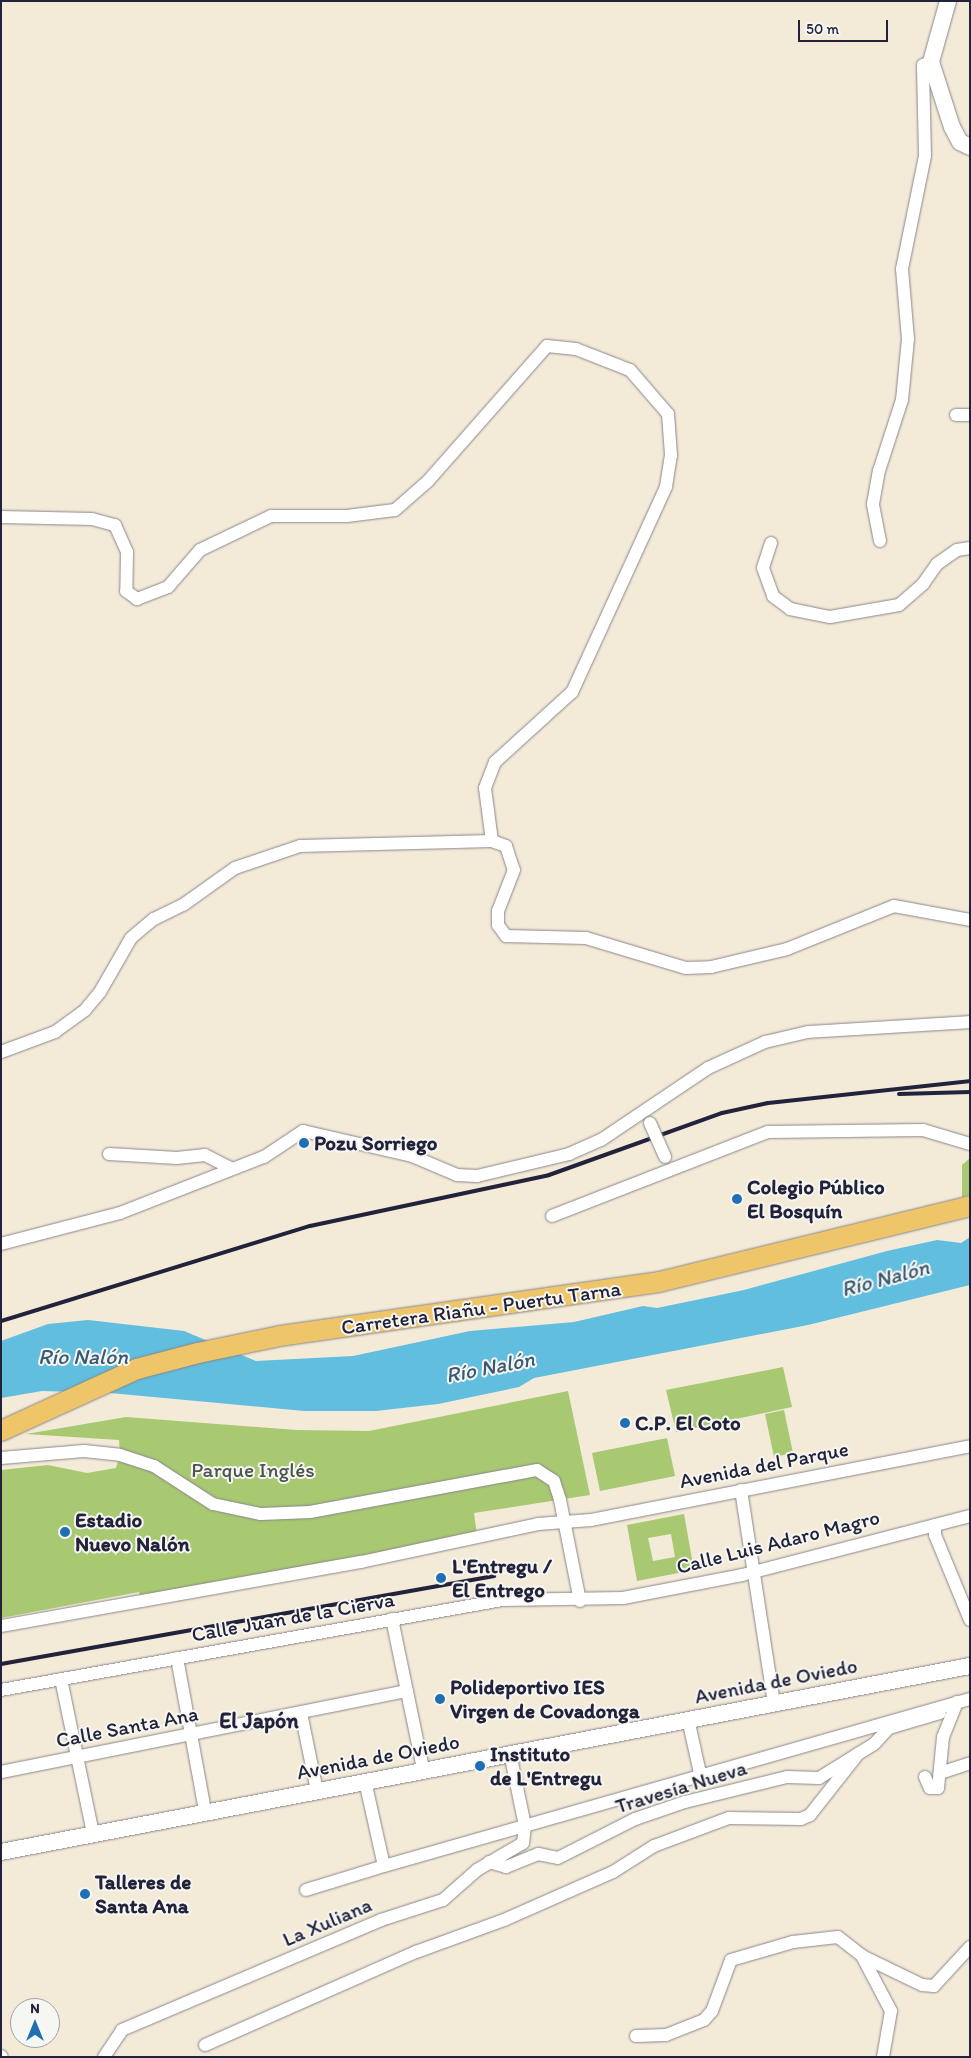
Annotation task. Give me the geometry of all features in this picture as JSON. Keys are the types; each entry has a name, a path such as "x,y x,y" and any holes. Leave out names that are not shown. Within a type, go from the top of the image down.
{"main road":[{"name":"Carretera Riañu - Puertu Tarna","path":"1,1431 137,1369 198,1353 280,1336 660,1282 970,1206"}],"street":[{"path":"948,1 931,62 952,127 960,142 970,147"},
{"path":"880,541 873,504 878,471 902,400 908,339 902,269 926,156 923,65 931,62"},
{"path":"1,517 92,519 115,525 127,552 126,591 137,599 168,587 200,550 271,516 347,516 395,510 428,481 547,346 576,349 630,370 668,414 672,455 666,487 572,692 495,762 485,788 492,841"},
{"path":"956,415 970,415"},
{"path":"771,543 762,568 772,596 790,609 830,617 899,605 923,584 937,564 957,550 970,548"},
{"path":"1,1052 55,1032 84,1010 100,992 131,938 235,868 271,854 317,844 492,841 506,846 514,870 498,911 498,924 506,936 586,938 686,968 711,967 787,949 894,906 970,920"},
{"path":"1,1244 120,1213 264,1157 303,1131 412,1156 457,1175 477,1176 569,1154 648,1117 708,1068 765,1042 808,1032 970,1022"},
{"path":"648,1117 669,1161"},
{"path":"552,1216 669,1161 768,1132 923,1130 970,1144"},
{"path":"109,1154 177,1158 205,1155 232,1169"},
{"name":"Avenida del Parque","path":"1,1626 970,1446"},
{"path":"1,1458 84,1451 120,1455 154,1466 213,1504 261,1514 310,1512 537,1470 554,1481 566,1522 580,1601"},
{"path":"741,1490 756,1570 774,1702"},
{"name":"Calle Luis Adaro Magro","path":"594,1601 756,1570 970,1516"},
{"path":"936,1524 935,1535 970,1620"},
{"name":"Calle Juan de la Cierva","path":"1,1690 502,1600 594,1601"},
{"path":"392,1619 423,1769"},
{"path":"177,1658 205,1811"},
{"name":"Avenida de Oviedo","path":"1,1852 423,1769 970,1666"},
{"path":"61,1679 93,1834"},
{"name":"Calle Santa Ana","path":"1,1772 301,1713 407,1690"},
{"path":"205,2045 613,1872 654,1846 729,1818 810,1815 858,1754 889,1728 970,1699"},
{"path":"925,1777 933,1789 938,1788 943,1737 956,1705"},
{"path":"306,1890 700,1773 956,1705"},
{"path":"301,1713 317,1790"},
{"path":"688,1719 700,1773"},
{"path":"510,1753 525,1826"},
{"name":"Travesía Nueva","path":"489,1862 506,1867 538,1854 558,1858 634,1819 750,1785 787,1777 819,1778 858,1754"},
{"path":"940,1773 970,1763"},
{"path":"365,1781 384,1866"},
{"name":"La Xuliana","path":"104,2057 122,2030 381,1920 443,1900 489,1862 523,1842 525,1826"},
{"path":"636,2036 666,2035 710,2016 726,1968 739,1957 770,1952 793,1942 838,1937 862,1956 922,1985 934,1986 970,1947"},
{"path":"862,1956 891,2010 883,2057"}],"green space":[{"path":"970,1158 970,1195 962,1197 962,1165"},
{"path":"783,1367 792,1407 676,1432 666,1390"},
{"name":"Parque Inglés","path":"568,1391 590,1495 474,1513 477,1535 141,1601 139,1592 1,1618 1,1470 48,1465 87,1473 116,1468 120,1455 119,1440 26,1434 126,1417 297,1430 369,1431"},
{"path":"784,1410 793,1453 774,1457 765,1414"},
{"path":"667,1438 675,1476 600,1491 592,1453"},
{"path":"684,1514 694,1570 637,1581 627,1525","holes":["671,1534 675,1557 653,1561 648,1538"]}],"water":[{"name":"Río Nalón","path":"970,1237 970,1285 808,1325 534,1378 519,1387 438,1404 376,1411 304,1411 110,1393 42,1391 1,1398 1,1341 48,1324 88,1320 184,1331 256,1361 353,1356 470,1331 574,1322 643,1306 657,1308 744,1290 887,1251 937,1240 961,1243"}],"railway":[{"path":"1,1321 310,1226 549,1175 722,1113 768,1103 970,1081"},
{"path":"899,1094 970,1092"},
{"path":"1,1664 494,1576"}],"place":[{"name":"Pozu Sorriego","path":"304,1143"},
{"name":"Colegio Público El Bosquín","path":"737,1199"},
{"name":"C.P. El Coto","path":"625,1423"},
{"name":"Estadio Nuevo Nalón","path":"65,1532"},
{"name":"L'Entregu / El Entrego","path":"441,1578"},
{"name":"Polideportivo IES Virgen de Covadonga","path":"440,1699"},
{"name":"Instituto de L'Entregu","path":"480,1766"},
{"name":"Talleres de Santa Ana","path":"85,1894"}],"district":[{"name":"El Japón","path":"259,1721"}]}
